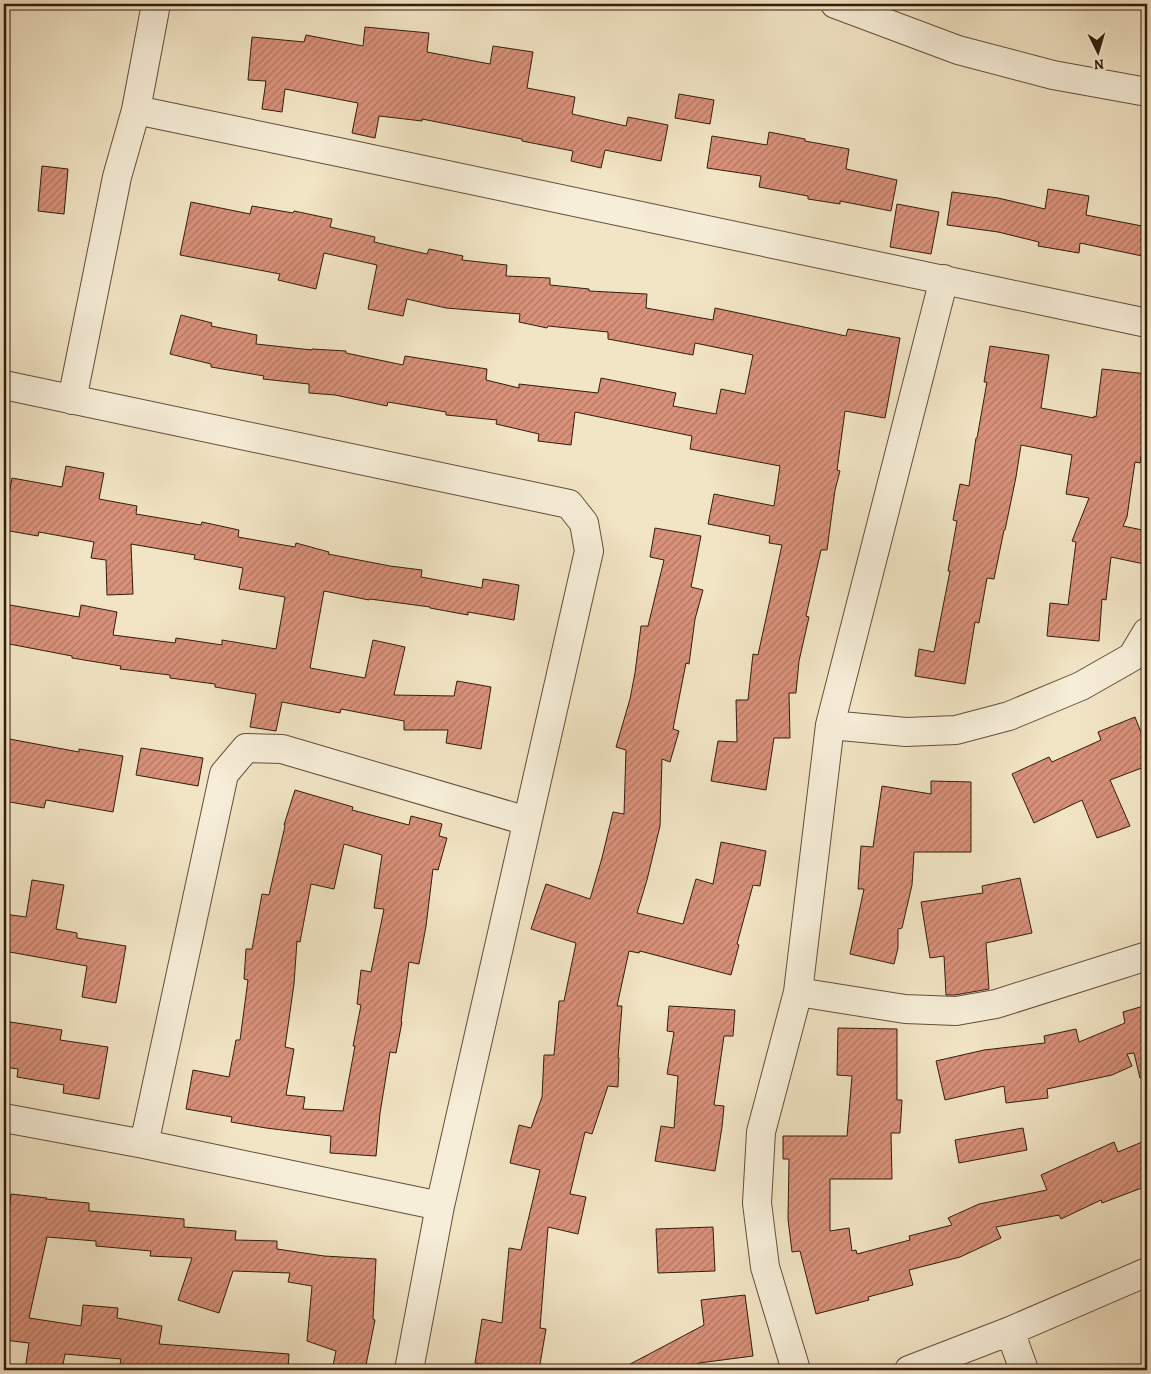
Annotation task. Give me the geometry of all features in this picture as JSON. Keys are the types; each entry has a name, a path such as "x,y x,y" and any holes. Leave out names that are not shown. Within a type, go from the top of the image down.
{"street":[{"path":"72,400 117,177 136,110 156,4"},
{"path":"835,4 958,50 1053,75 1147,92"},
{"path":"136,110 1147,323"},
{"path":"796,1370 766,1267 757,1203 761,1132 798,992 830,725 944,279"},
{"path":"4,385 569,504 584,523 589,551 440,1206 409,1370"},
{"path":"830,725 906,732 956,730 1009,716 1082,686 1132,657 1147,632"},
{"path":"144,1144 224,774 246,748 282,750 527,821"},
{"path":"798,992 905,1009 956,1011 996,1004 1147,956"},
{"path":"4,1118 144,1144 440,1206"},
{"path":"909,1370 1010,1331 1147,1272"},
{"path":"1010,1331 1024,1370"}],"building":[{"path":"365,27 429,33 427,52 490,64 493,46 533,52 527,88 575,97 572,114 626,126 628,117 668,125 661,161 605,150 601,168 571,161 573,151 422,119 422,121 379,116 375,138 352,133 358,103 285,89 282,112 262,109 266,81 248,80 252,37 304,42 306,35 363,46"},
{"path":"679,94 714,100 710,124 675,118"},
{"path":"769,132 849,149 846,169 897,180 891,211 840,201 840,204 808,199 808,196 759,187 761,176 707,168 712,136 767,145"},
{"path":"42,166 68,169 64,214 38,211"},
{"path":"1048,189 1089,196 1086,215 1147,227 1147,257 1080,243 1079,253 1038,246 1039,242 998,232 947,225 952,192 998,198 1045,209"},
{"path":"191,202 250,214 252,206 293,213 294,211 332,219 330,227 375,237 374,242 427,254 429,249 463,256 462,260 507,265 506,276 550,278 550,285 589,289 589,291 647,294 646,308 713,320 715,308 846,336 848,329 900,338 885,418 845,411 837,470 840,471 835,490 827,550 821,550 806,616 809,617 799,661 796,693 789,693 790,738 774,738 766,790 711,781 718,741 737,742 736,700 748,700 753,654 758,655 782,545 769,543 770,536 708,524 714,494 774,506 780,466 690,449 692,436 575,412 571,445 538,441 539,434 496,424 497,420 446,415 446,412 388,402 387,406 335,395 309,393 309,384 263,379 264,376 211,367 211,364 170,354 181,315 212,323 211,326 257,335 256,344 312,350 346,351 346,353 403,365 405,356 487,369 486,380 519,388 519,384 598,393 601,378 676,393 673,406 716,414 721,389 745,394 753,355 695,343 693,355 608,339 608,332 548,326 547,328 519,322 520,314 446,308 407,299 403,316 368,309 377,265 324,253 316,289 278,280 280,274 180,255"},
{"path":"897,204 939,212 931,254 890,247"},
{"path":"990,346 1049,355 1041,408 1094,418 1094,416 1096,417 1102,369 1147,374 1147,424 1140,463 1135,462 1127,517 1123,526 1147,531 1147,549 1144,564 1111,557 1106,600 1102,599 1099,641 1047,636 1050,603 1068,605 1076,542 1072,541 1089,498 1066,494 1072,455 1021,445 994,579 987,578 979,623 975,622 965,684 915,676 919,649 934,652 950,571 948,571 957,521 953,520 960,484 969,486 987,382 984,382"},
{"path":"66,466 104,473 99,499 137,506 136,514 201,525 202,522 239,530 238,537 295,547 296,543 329,552 328,554 422,570 421,577 482,588 483,579 519,585 514,620 468,612 468,615 430,607 369,600 324,591 310,668 365,678 373,640 405,647 394,695 454,696 457,681 491,687 481,749 446,743 448,730 404,730 404,721 341,709 340,713 282,702 276,731 250,727 256,694 215,687 215,684 170,678 170,675 120,669 121,666 72,658 72,656 4,643 4,604 79,617 81,605 117,612 113,635 175,643 176,638 222,645 222,640 276,649 285,597 239,589 243,568 194,559 195,555 131,544 133,594 107,595 106,560 91,558 94,542 39,532 38,536 4,530 12,478 62,487"},
{"path":"655,528 701,536 691,587 703,590 695,619 689,664 686,663 673,729 679,731 670,762 662,759 660,826 637,913 683,924 696,879 713,884 721,842 766,851 760,886 753,885 737,944 739,945 731,975 640,951 639,953 629,951 617,1006 622,1006 618,1087 608,1086 592,1134 585,1132 570,1194 586,1197 578,1234 548,1227 540,1328 546,1329 539,1370 519,1370 475,1363 482,1319 502,1323 509,1248 521,1250 540,1170 510,1163 519,1125 531,1128 542,1097 544,1055 554,1055 559,1001 564,1001 576,943 531,929 546,884 590,899 613,812 624,814 626,750 616,747 630,699 641,626 648,626 664,560 650,557"},
{"path":"1135,717 1147,748 1147,766 1110,780 1130,826 1097,838 1082,800 1034,823 1012,774 1049,757 1052,762 1101,740 1098,732"},
{"path":"4,738 79,752 79,749 123,756 113,812 46,800 44,808 4,801"},
{"path":"141,748 203,758 198,786 136,775"},
{"path":"931,781 971,782 971,852 914,852 912,885 902,928 898,929 898,948 894,964 850,954 864,889 858,889 861,846 873,847 882,786 931,794"},
{"path":"295,790 353,807 352,810 409,825 411,816 442,824 439,836 447,838 438,870 433,869 419,964 409,962 402,1022 396,1053 390,1052 380,1113 376,1156 330,1153 331,1136 231,1122 232,1117 186,1109 193,1070 229,1077 236,1040 240,1040 248,980 244,979 246,949 252,949 262,894 269,895 284,825","holes":["344,844 382,855 374,908 384,909 371,972 361,970 357,1004 361,1005 343,1111 303,1109 305,1097 286,1095 294,1049 285,1047 294,984 297,941 300,942 311,884 334,889"]},
{"path":"1020,878 1032,933 986,943 989,989 946,995 944,956 930,958 921,902 983,893 982,886"},
{"path":"32,880 64,885 56,929 77,933 77,938 126,946 116,1003 82,997 87,966 4,951 4,914 26,917"},
{"path":"1147,1005 1147,1077 1140,1078 1134,1053 1127,1054 1132,1066 1112,1075 1047,1089 1048,1098 1006,1103 1004,1086 945,1100 936,1061 984,1050 1045,1043 1044,1036 1076,1029 1079,1042 1125,1023 1123,1012"},
{"path":"669,1006 735,1010 733,1036 724,1036 714,1105 724,1106 715,1171 655,1161 661,1126 674,1128 678,1076 667,1074 674,1032 667,1031"},
{"path":"4,1021 62,1030 60,1040 108,1047 99,1099 63,1093 64,1085 17,1077 18,1069 4,1067"},
{"path":"838,1028 897,1029 897,1100 902,1100 900,1133 891,1133 892,1179 830,1179 830,1231 849,1228 852,1251 856,1250 857,1254 910,1240 909,1236 952,1225 948,1218 979,1204 1047,1190 1041,1175 1114,1142 1118,1152 1147,1140 1147,1186 1102,1203 1101,1200 1061,1219 1059,1215 996,1227 1001,1238 960,1257 909,1270 913,1285 868,1297 869,1300 816,1314 800,1251 792,1252 788,1219 789,1159 783,1159 783,1136 847,1136 852,1076 837,1075"},
{"path":"1023,1128 1027,1150 959,1163 955,1140"},
{"path":"11,1194 89,1203 89,1211 184,1219 184,1227 236,1231 235,1240 277,1241 277,1249 324,1256 376,1259 373,1319 375,1320 365,1370 332,1370 336,1351 307,1341 312,1286 288,1282 290,1273 233,1271 219,1313 178,1300 192,1258 150,1256 151,1251 96,1246 96,1241 47,1237 29,1318 81,1326 83,1305 118,1308 117,1318 162,1326 159,1344 289,1354 288,1370 119,1370 121,1359 65,1354 62,1370 25,1370 29,1343 4,1340 4,1260"},
{"path":"713,1227 715,1271 658,1273 656,1229"},
{"path":"745,1295 753,1356 699,1363 686,1370 619,1370 704,1325 701,1300"}]}
